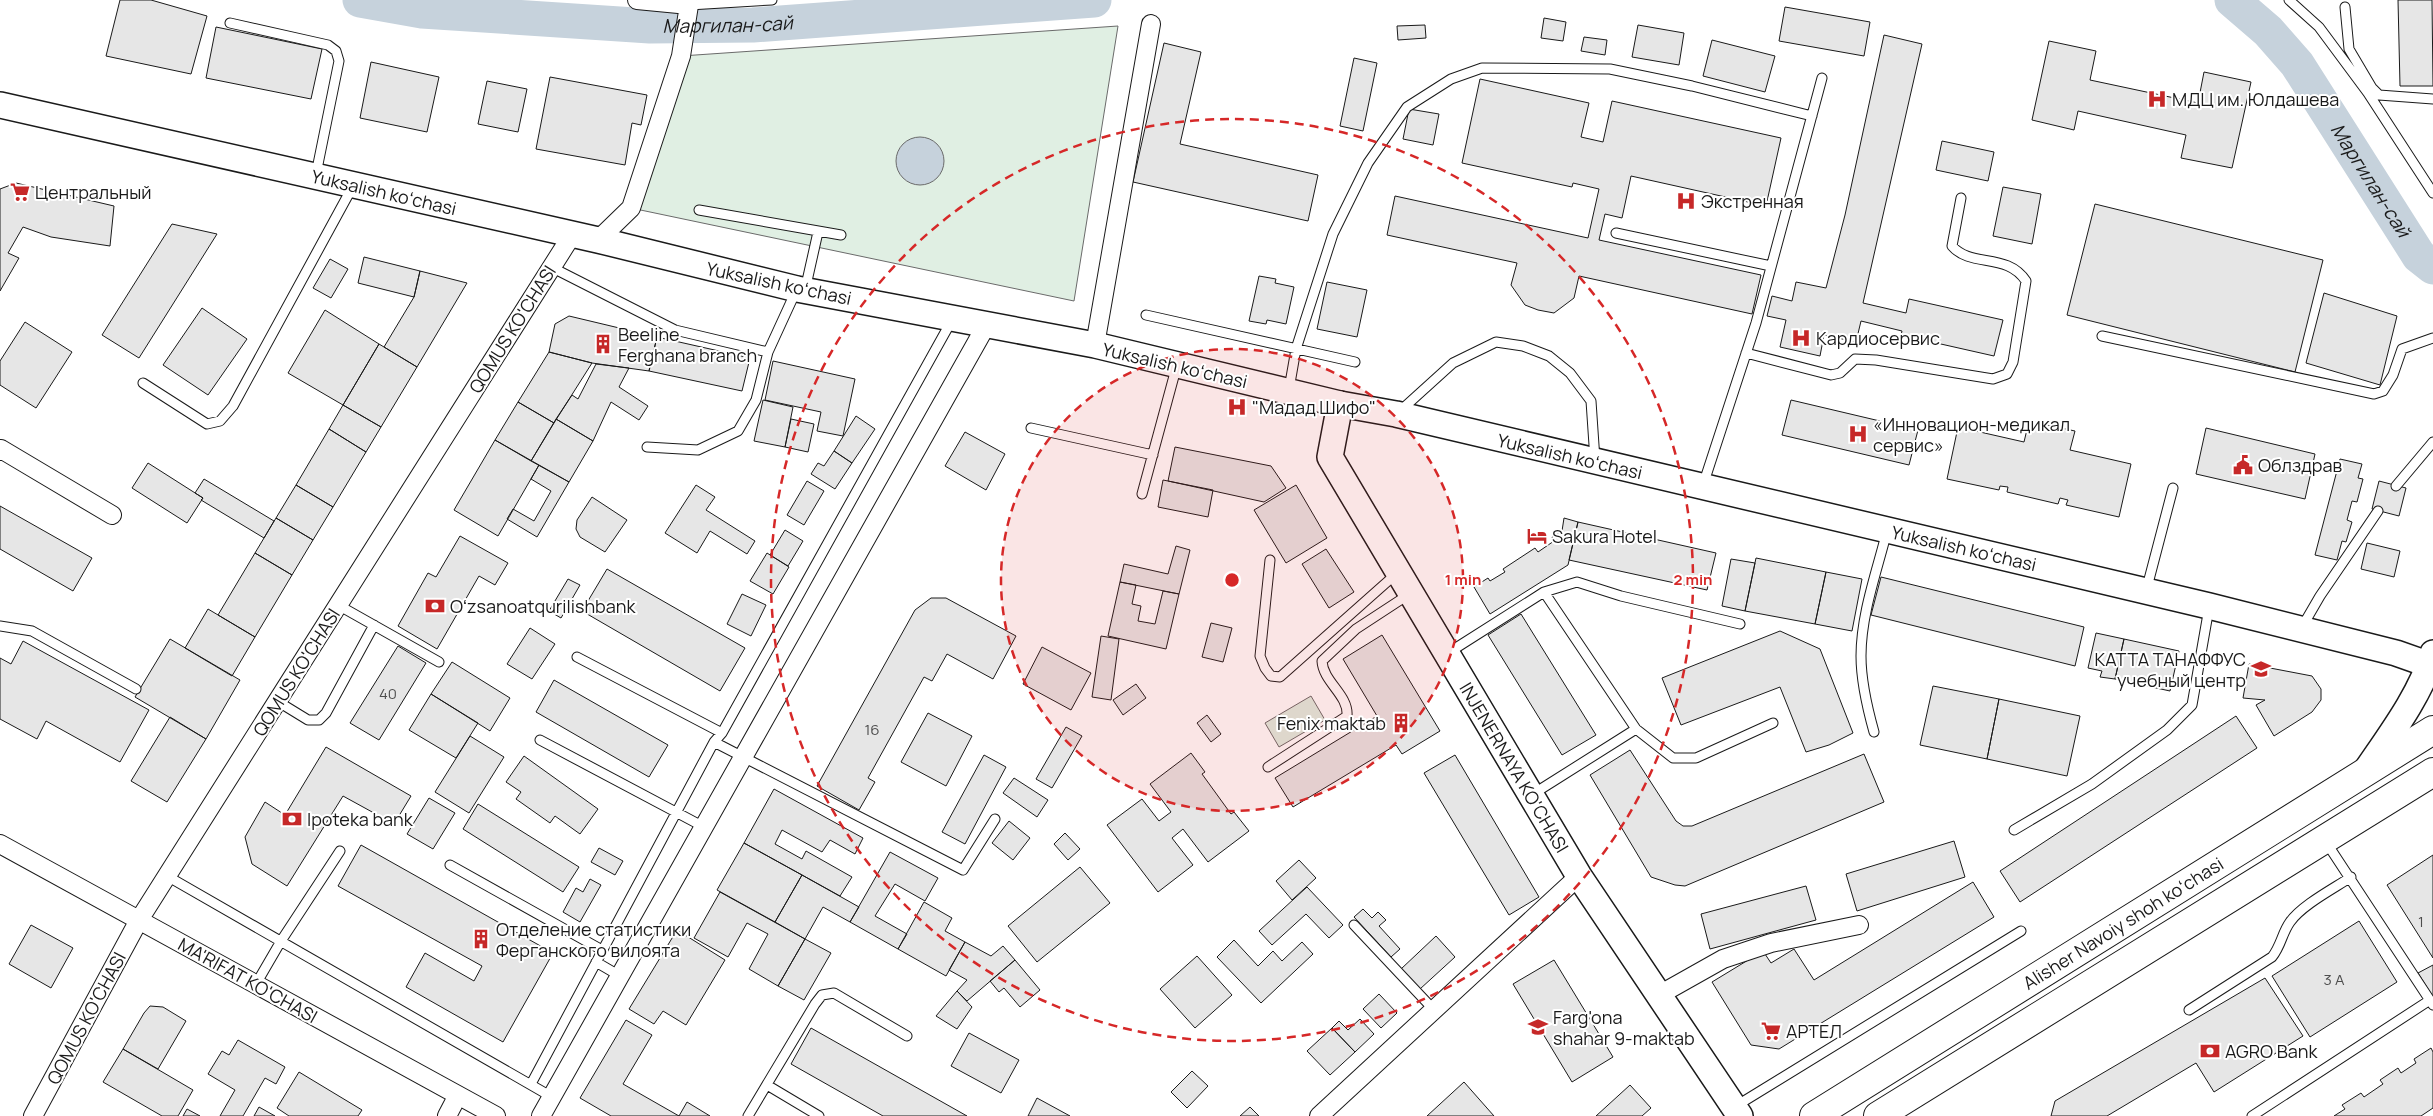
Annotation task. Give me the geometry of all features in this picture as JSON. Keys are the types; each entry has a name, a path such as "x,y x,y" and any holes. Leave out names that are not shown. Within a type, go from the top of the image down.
{"main road":[{"name":"Yuksalish koʻchasi","path":"0,105 598,240 801,290 1095,345 1288,392 1396,414 2146,591 2432,661"},
{"name":"INJENERNAYA KO'CHASI","path":"1340,404 1330,457 1579,876 1737,1112"},
{"path":"2365,773 2405,712 2432,661"},
{"name":"Alisher Navoiy shoh koʻchasi","path":"1829,1112 2433,730"},
{"name":"Alisher Navoiy shoh koʻchasi","path":"1878,1116 2326,841 2433,772"}],"street":[{"path":"598,240 631,208 681,56 689,5 637,0"},
{"path":"1095,345 1151,24"},
{"name":"QOMUS KO'CHASI","path":"33,1116 139,920 572,235"},
{"path":"541,1116 987,324"},
{"path":"0,451 1,449 112,515"},
{"name":"MA'RIFAT KO'CHASI","path":"0,844 496,1116"},
{"path":"1319,1116 1579,876"},
{"path":"1659,996 1723,959 1771,943 1859,925"},
{"path":"447,1116 458,1096"}],"lane":[{"path":"689,5 772,0"},
{"path":"2289,0 2320,27 2368,93 2433,194"},
{"path":"2345,6 2349,49 2372,88 2379,95"},
{"path":"230,23 328,45 336,51 340,61 315,177"},
{"path":"1288,392 1296,349 1334,234 1368,163 1407,107 1451,79 1482,68 1610,69 1692,86 1812,116"},
{"path":"1702,487 1746,353 1822,78"},
{"path":"2368,93 2433,99"},
{"path":"143,383 207,424 220,420 233,406 353,185"},
{"path":"1746,353 1831,375 1840,373 1855,359 1876,360 1993,379 2007,374 2013,362 2026,281 2020,271 2002,262 1959,254 1952,246 1961,198"},
{"path":"699,210 841,235"},
{"path":"647,447 698,450 738,431 756,400 768,352 801,290 818,232"},
{"path":"1616,233 1771,266"},
{"path":"551,267 675,330 768,352"},
{"path":"1146,315 1355,362"},
{"path":"531,1084 714,742 722,733 954,318"},
{"path":"2102,336 2374,394 2383,391 2393,375 2402,349 2433,338"},
{"path":"1396,414 1453,364 1496,342 1523,346 1549,356 1570,373 1591,401 1595,462"},
{"path":"1142,494 1177,365"},
{"path":"1031,428 1153,455"},
{"path":"2396,486 2433,442"},
{"path":"2146,591 2173,488"},
{"path":"2301,629 2320,596 2378,511"},
{"path":"1874,732 1864,697 1861,656 1864,624 1887,530"},
{"path":"1270,560 1260,656 1271,676 1280,677 1398,572"},
{"path":"1447,654 1544,592 1578,582 1622,596 1740,624"},
{"path":"1544,592 1636,729 1673,758 1696,758 1773,723"},
{"path":"1268,767 1347,716 1348,708 1322,669 1322,661 1356,629 1411,593"},
{"path":"338,605 439,662"},
{"path":"2014,830 2092,784 2167,730 2192,705 2209,606"},
{"path":"277,701 308,720 319,720 326,712 374,625"},
{"path":"0,626 32,630 136,689"},
{"path":"577,657 722,733"},
{"path":"1531,796 1636,729"},
{"path":"540,740 704,827"},
{"path":"714,742 962,870 995,819"},
{"path":"2252,1116 2431,1002 2326,841"},
{"path":"256,984 280,941 340,851"},
{"path":"450,866 602,950"},
{"path":"167,876 552,1097"},
{"path":"2189,1010 2272,957 2280,947 2288,924 2296,914 2351,878"},
{"path":"1354,925 1434,1010"},
{"path":"1737,1112 2021,931"},
{"path":"596,962 620,976"},
{"path":"748,1116 822,995 834,993 907,1036"},
{"path":"766,1085 819,1116"}],"green space":[{"path":"1118,26 1074,301 631,208 681,56"},
{"path":"1311,696 1325,720 1279,747 1265,723"}],"shaded area":[{"path":"915,137 925,137 937,144 944,156 944,166 937,178 925,185 915,185 907,181 900,174 896,166 896,156 900,148 907,141"}],"building":[{"path":"120,0 151,0 207,16 191,74 106,56"},
{"path":"2398,0 2432,0 2433,86 2400,86"},
{"path":"1785,7 1870,22 1864,56 1779,41"},
{"path":"1544,18 1566,22 1563,41 1541,38"},
{"path":"1425,25 1426,38 1398,40 1397,26"},
{"path":"1638,25 1684,33 1679,65 1632,57"},
{"path":"216,27 322,49 311,99 206,78"},
{"path":"1884,35 1922,44 1863,303 1906,313 1909,299 2003,320 1994,356 1901,335 1902,331 1861,321 1856,342 1824,335 1820,356 1780,347 1786,320 1767,316 1772,296 1792,301 1796,282 1826,288 1845,215"},
{"path":"1584,37 1607,40 1605,55 1581,51"},
{"path":"1712,40 1775,56 1765,92 1703,76"},
{"path":"2049,41 2096,51 2090,80 2198,103 2204,72 2251,82 2232,168 2181,158 2186,135 2078,111 2074,130 2032,120"},
{"path":"1164,43 1201,52 1180,144 1318,175 1308,221 1133,182"},
{"path":"1354,58 1377,63 1363,131 1340,126"},
{"path":"371,62 439,77 427,132 360,118"},
{"path":"550,77 647,95 641,125 632,123 625,165 536,149"},
{"path":"1480,79 1589,103 1581,137 1603,142 1612,101 1781,138 1766,206 1631,176 1622,218 1605,214 1599,240 1761,275 1752,314 1579,276 1574,298 1554,313 1538,310 1525,305 1511,285 1517,263 1387,235 1395,196 1588,238 1599,189 1573,183 1572,187 1462,163"},
{"path":"487,81 527,89 518,132 478,124"},
{"path":"1409,109 1439,114 1433,145 1403,139"},
{"path":"1942,141 1994,152 1988,181 1936,170"},
{"path":"16,183 114,206 110,246 51,237 23,227 8,253 19,258 0,291 0,189"},
{"path":"2003,187 2041,194 2032,244 1993,236"},
{"path":"2095,204 2323,260 2295,372 2067,315"},
{"path":"172,224 217,234 139,358 102,335"},
{"path":"364,257 420,271 414,297 358,283"},
{"path":"330,259 348,269 331,298 313,288"},
{"path":"420,271 467,283 417,367 384,347 414,297"},
{"path":"1259,276 1276,279 1275,283 1294,287 1286,324 1267,320 1266,324 1249,321"},
{"path":"1327,282 1367,290 1357,337 1317,329"},
{"path":"2324,293 2397,316 2380,385 2306,363"},
{"path":"202,308 247,339 208,395 163,365"},
{"path":"325,310 379,344 343,405 288,373"},
{"name":"Beeline Ferghana branch","path":"569,316 657,337 649,371 592,363 549,352 555,324"},
{"path":"25,322 72,352 36,408 0,385 0,361"},
{"path":"657,337 750,358 742,391 649,371"},
{"path":"379,344 417,367 381,427 343,405"},
{"path":"549,352 592,363 554,423 518,402"},
{"path":"773,361 855,379 843,436 817,431 821,412 765,400"},
{"path":"596,364 629,368 619,387 648,406 639,420 611,402 593,441 556,419 572,395 578,399"},
{"path":"763,400 793,407 785,447 754,441"},
{"path":"1791,400 1918,430 1909,465 1782,435"},
{"path":"518,402 554,423 531,461 495,440"},
{"path":"343,405 381,427 366,452 329,429"},
{"path":"856,416 875,429 852,463 834,451"},
{"path":"556,419 593,441 569,482 531,461"},
{"path":"791,419 814,424 808,452 785,447"},
{"path":"2029,421 2075,431 2070,450 2131,464 2119,517 2066,505 2068,500 2060,498 2058,504 2007,492 2008,487 2000,486 1999,490 1947,479 1958,427 2024,442"},
{"path":"2206,428 2315,454 2305,499 2196,474"},
{"path":"329,429 366,452 333,507 296,485"},
{"path":"965,432 1005,454 986,490 945,466"},
{"path":"495,440 539,465 498,536 454,510"},
{"path":"1175,447 1271,466 1286,488 1264,502 1168,481"},
{"path":"834,451 852,463 835,489 811,474 818,463 824,466"},
{"path":"2340,459 2362,464 2358,478 2363,479 2357,502 2352,501 2347,520 2352,522 2346,542 2342,541 2337,560 2315,555"},
{"path":"148,463 203,498 187,523 132,488"},
{"path":"539,465 569,482 537,537 507,519 513,509 534,521 551,491 531,479"},
{"path":"204,479 274,521 264,538 201,500 203,498 195,493"},
{"path":"1163,480 1213,490 1208,517 1158,507"},
{"path":"807,481 824,491 804,525 787,515"},
{"path":"2379,481 2406,488 2399,516 2372,509"},
{"path":"296,485 333,507 313,540 276,518"},
{"path":"696,485 715,497 706,510 755,541 747,554 710,531 697,553 665,533"},
{"path":"1296,485 1327,538 1286,563 1254,510"},
{"path":"592,497 627,520 605,552 580,537 576,529 577,520"},
{"path":"0,506 92,558 73,591 0,549"},
{"path":"276,518 313,540 292,575 255,553"},
{"path":"1564,518 1578,522 1568,565 1490,614 1474,587 1488,578 1490,581 1505,572 1503,569 1535,548 1538,552 1554,541 1552,537 1562,531"},
{"path":"1578,522 1716,553 1707,590 1569,560"},
{"path":"785,530 803,541 788,566 770,555"},
{"name":"Oʻzsanoatqurilishbank","path":"460,536 508,563 495,585 479,576 437,649 398,626 428,573 436,577"},
{"path":"2367,543 2400,551 2394,577 2361,569"},
{"path":"1176,546 1190,550 1179,594 1120,582 1124,564 1168,574"},
{"path":"1326,549 1354,592 1329,608 1302,564"},
{"path":"255,553 292,575 255,637 218,615"},
{"path":"767,553 789,567 773,594 750,581"},
{"path":"1756,558 1826,572 1815,624 1745,611"},
{"path":"1731,559 1755,563 1745,611 1722,606"},
{"path":"607,569 745,648 720,691 582,611"},
{"path":"1826,572 1862,579 1852,631 1815,624"},
{"path":"1881,577 2084,627 2075,666 1871,615"},
{"path":"568,579 580,585 561,618 549,611"},
{"path":"1120,582 1136,585 1132,604 1141,606 1138,621 1155,624 1163,591 1179,594 1166,649 1108,636"},
{"path":"742,594 766,605 751,636 727,624"},
{"path":"931,598 946,598 1016,636 993,679 947,654 932,681 924,677 868,778 875,782 859,810 817,786 915,610"},
{"path":"208,609 255,637 232,676 185,648"},
{"path":"1521,614 1596,735 1562,755 1488,635"},
{"path":"1211,623 1232,628 1223,662 1202,657"},
{"path":"530,628 555,644 532,679 507,664"},
{"path":"1780,631 1820,649 1853,733 1829,745 1806,752 1780,687 1681,725 1662,678"},
{"path":"2096,633 2124,639 2115,679 2100,677 2102,671 2088,668"},
{"name":"Fenix maktab","path":"1382,635 1440,731 1402,754 1396,745 1293,807 1275,778 1377,716 1343,659"},
{"path":"1101,636 1119,639 1111,700 1092,697"},
{"path":"170,639 240,680 206,739 135,697"},
{"path":"2124,639 2179,651 2170,691 2115,679"},
{"path":"23,641 149,710 120,762 46,721 37,739 0,719 0,658 11,664"},
{"path":"398,646 426,663 379,740 350,723"},
{"path":"1042,647 1091,673 1071,710 1023,684"},
{"path":"452,662 510,698 490,731 431,694"},
{"path":"2249,664 2312,676 2321,689 2321,700 2312,712 2274,736 2256,705 2265,700 2243,698"},
{"path":"554,680 668,745 649,777 536,712"},
{"path":"1136,684 1146,698 1123,715 1113,700"},
{"path":"1933,686 1999,699 1987,759 1920,745"},
{"path":"431,694 478,723 456,758 409,730"},
{"path":"1999,699 2080,716 2067,776 1987,759"},
{"path":"928,713 972,736 946,786 901,762"},
{"path":"1207,715 1221,734 1211,742 1197,723"},
{"path":"2236,716 2257,748 2020,902 2000,871"},
{"path":"170,717 206,739 167,802 131,781"},
{"path":"1066,727 1082,736 1052,788 1036,779"},
{"path":"470,736 504,757 469,813 435,792"},
{"name":"Ipoteka bank","path":"326,747 411,796 394,824 343,796 287,886 252,864 245,837 265,802 285,815"},
{"path":"1630,750 1676,821 1683,826 1692,826 1864,754 1884,802 1685,886 1675,885 1651,877 1590,775"},
{"path":"1191,753 1205,772 1202,774 1231,814 1234,812 1249,831 1208,862 1183,829 1172,838 1193,865 1158,892 1107,825 1142,799 1159,821 1171,812 1150,784"},
{"path":"984,755 1006,767 965,844 942,832"},
{"path":"1455,755 1539,897 1509,915 1424,773"},
{"path":"524,756 598,809 580,834 555,816 550,823 516,799 521,792 506,782"},
{"path":"1014,778 1048,800 1037,817 1003,793"},
{"path":"774,789 863,838 855,854 830,840 822,852 782,830 775,844 802,859 806,851 852,877 840,896 744,843"},
{"path":"429,798 455,813 433,849 407,834"},
{"path":"478,804 579,867 563,892 463,829"},
{"path":"1009,821 1030,838 1013,860 992,843"},
{"path":"1065,833 1080,849 1068,860 1054,844"},
{"path":"1954,841 1965,877 1857,911 1846,874"},
{"path":"744,843 802,875 775,922 717,890"},
{"name":"Отделение статистики Ферганского вилоята","path":"361,845 553,953 503,1042 406,987 425,953 474,981 482,966 338,886"},
{"path":"599,848 623,861 615,875 591,862"},
{"path":"890,852 938,878 925,901 895,884 875,916 907,934 898,949 850,922"},
{"path":"2433,855 2433,958 2387,885"},
{"path":"1299,860 1316,878 1292,900 1276,881"},
{"path":"1080,867 1110,903 1037,962 1008,926"},
{"path":"802,875 859,907 850,922 823,907 805,939 775,922"},
{"path":"590,879 601,885 580,922 563,912 576,888 583,892"},
{"path":"1973,882 1994,917 1779,1049 1751,1045 1712,982 1763,951 1771,963 1794,949 1814,980"},
{"path":"1806,886 1816,920 1710,949 1701,914"},
{"path":"1307,887 1343,925 1329,938 1306,914 1272,945 1259,931"},
{"path":"720,892 805,939 778,986 749,969 768,934 747,923 728,957 694,938"},
{"path":"924,902 952,918 945,931 965,942 946,976 898,949"},
{"path":"1363,909 1372,918 1378,912 1386,920 1379,926 1400,949 1391,957 1354,917"},
{"path":"2359,921 2397,982 2310,1037 2272,976"},
{"path":"31,925 73,948 51,988 9,964"},
{"path":"677,930 725,960 686,1025 663,1011 654,1024 629,1009"},
{"path":"1436,936 1455,957 1420,989 1401,969"},
{"path":"805,939 831,953 804,1000 778,986"},
{"path":"1234,940 1258,966 1273,951 1282,961 1302,942 1313,954 1261,1003 1217,957"},
{"path":"965,942 991,956 1003,946 1015,960 967,1001 957,991 967,980 949,970"},
{"path":"1197,956 1232,995 1195,1028 1160,989"},
{"path":"1015,960 1040,990 1020,1007 1004,988 999,992 990,981"},
{"path":"1554,960 1613,1057 1572,1082 1513,984"},
{"path":"2433,965 2433,997 2418,973"},
{"name":"AGRO Bank","path":"2265,978 2303,1036 2214,1092 2196,1063 2107,1116 2051,1116 2055,1101"},
{"path":"957,991 972,1007 957,1029 936,1016"},
{"path":"1379,994 1397,1013 1381,1028 1363,1009"},
{"path":"150,1006 163,1007 186,1021 158,1069 123,1049"},
{"path":"1360,1019 1374,1034 1355,1052 1332,1028 1339,1021 1348,1030"},
{"path":"626,1020 652,1035 623,1084 679,1116 611,1116 580,1098"},
{"path":"811,1028 967,1116 883,1116 791,1064"},
{"path":"1332,1028 1355,1052 1330,1075 1307,1051"},
{"path":"969,1033 1019,1060 1001,1093 951,1066"},
{"path":"238,1040 285,1067 276,1084 265,1078 243,1116 220,1116 235,1090 208,1074 222,1051 229,1055"},
{"path":"2431,1048 2433,1052 2433,1108 2421,1116 2334,1116 2345,1109 2342,1105 2361,1093 2364,1097 2383,1084 2380,1080 2398,1068 2401,1073 2416,1063 2414,1059"},
{"path":"123,1049 193,1090 178,1116 162,1116 103,1082"},
{"path":"1192,1071 1208,1086 1187,1108 1171,1092"},
{"path":"299,1072 362,1110 358,1116 289,1116 277,1108"},
{"path":"1464,1082 1494,1116 1427,1116"},
{"path":"1630,1085 1651,1108 1642,1116 1596,1116"},
{"path":"1037,1098 1070,1116 1028,1116"},
{"path":"687,1102 710,1116 679,1116"},
{"path":"259,1107 275,1116 254,1116"},
{"path":"1250,1107 1259,1116 1240,1116"},
{"path":"187,1109 200,1116 183,1116"}],"waterway":[{"name":"Маргилан-сай","path":"360,0 422,11 650,26 753,25 1094,0"},
{"name":"Маргилан-сай","path":"2232,0 2268,31 2297,64 2419,256 2433,267"}],"place":[{"name":"МДЦ им. Юлдашева","path":"2157,99"},
{"name":"Центральный","path":"20,192"},
{"name":"Экстренная","path":"1686,201"},
{"name":"Кардиосервис","path":"1801,338"},
{"name":"Beeline Ferghana branch","path":"603,344"},
{"name":"\"Мадад Шифо\"","path":"1237,407"},
{"name":"«Инновацион-медикал сервис»","path":"1858,434"},
{"name":"Облздрав","path":"2243,465"},
{"name":"Sakura Hotel","path":"1537,536"},
{"name":"Oʻzsanoatqurilishbank","path":"435,606"},
{"name":"КАТТА ТАНАФФУС учебный центр","path":"2261,669"},
{"name":"Fenix maktab","path":"1401,723"},
{"name":"Ipoteka bank","path":"292,819"},
{"name":"Отделение статистики Ферганского вилоята","path":"481,939"},
{"name":"Farg'ona shahar 9-maktab","path":"1538,1027"},
{"name":"АРТЕЛ","path":"1771,1031"},
{"name":"AGRO Bank","path":"2210,1051"}]}
